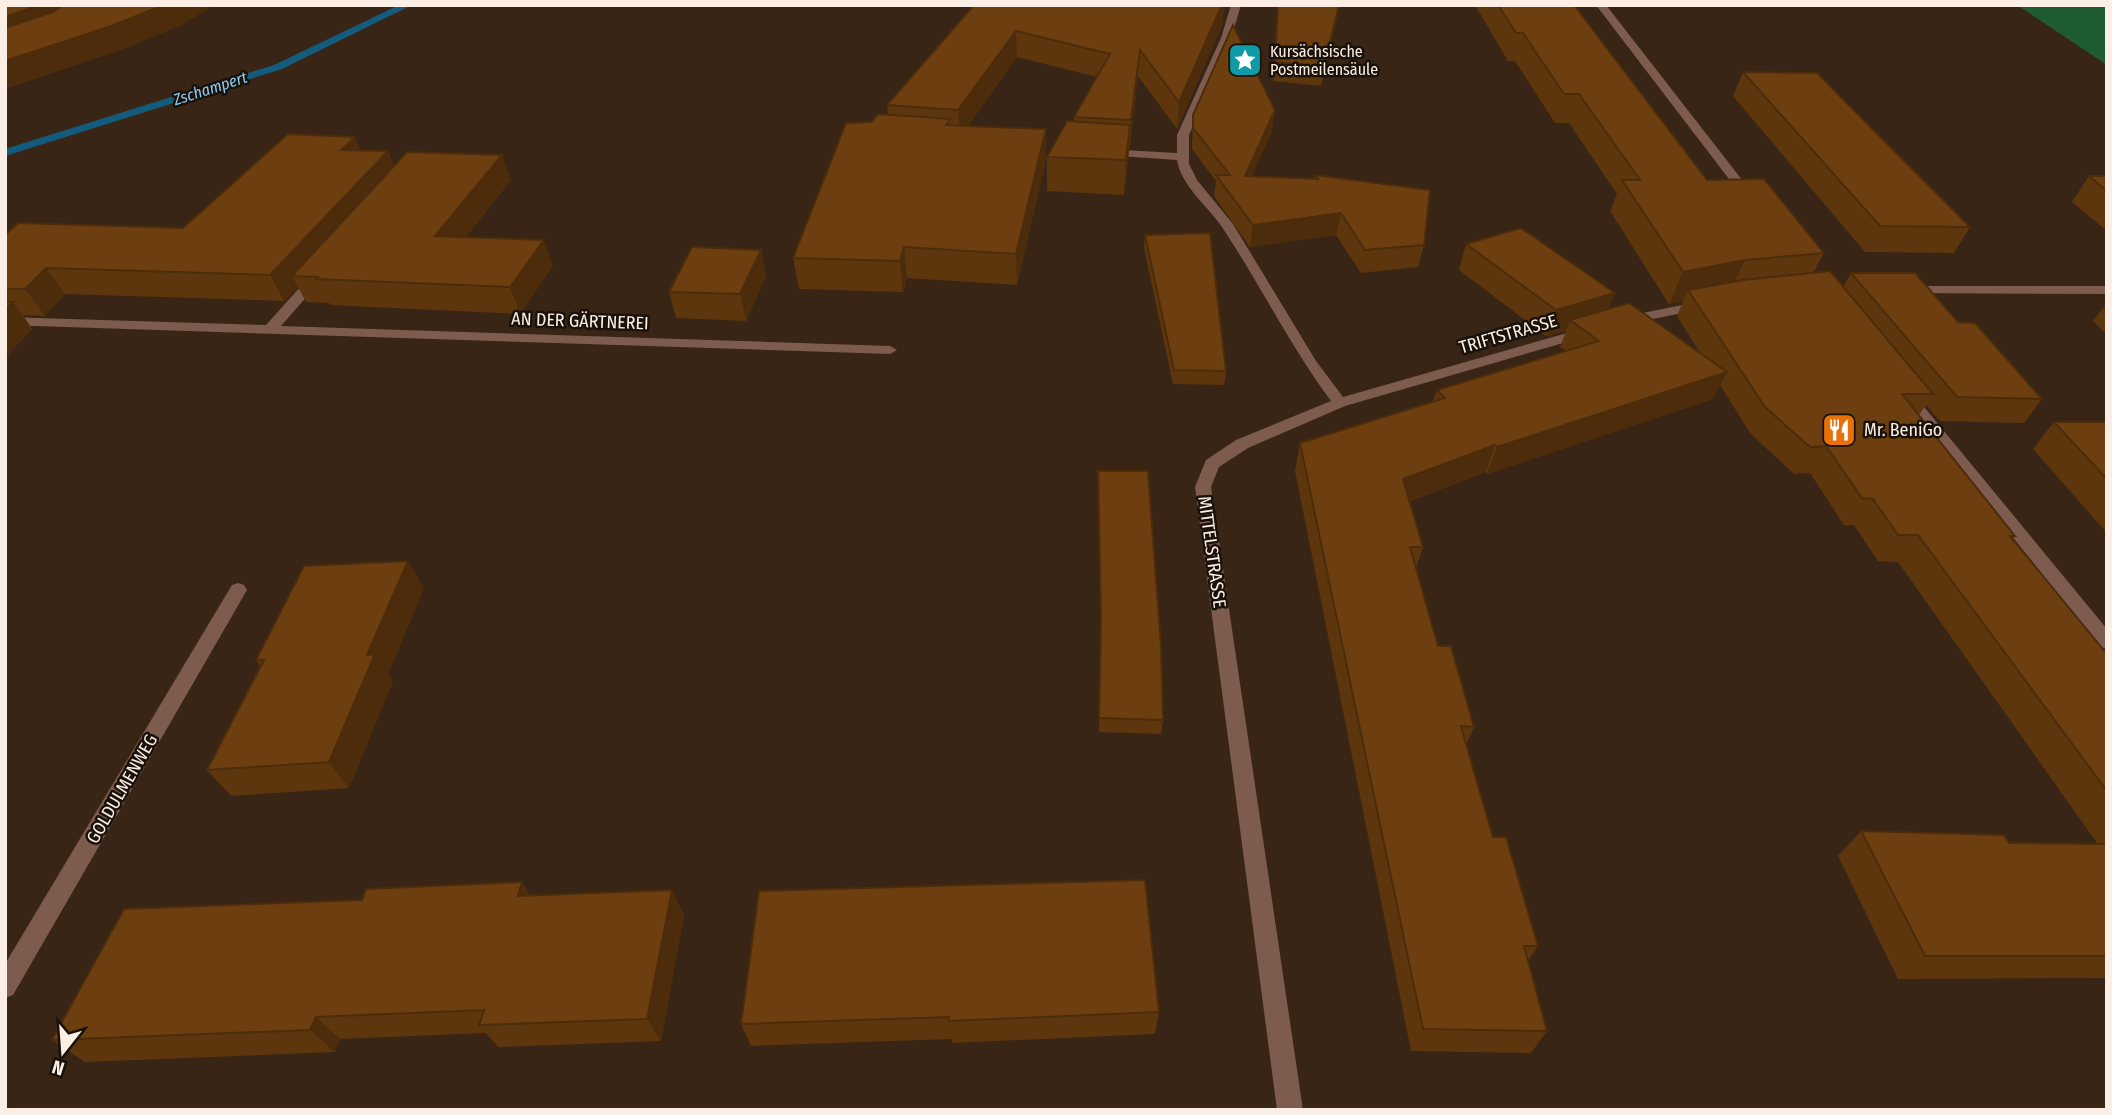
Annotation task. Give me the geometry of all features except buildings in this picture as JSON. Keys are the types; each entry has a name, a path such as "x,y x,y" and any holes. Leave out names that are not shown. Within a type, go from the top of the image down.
{"street":[{"path":"1237,5 1226,38 1183,135 1182,157 1192,181 1227,224 1310,363 1340,403"},
{"path":"1601,5 1762,214"},
{"path":"1086,151 1182,157"},
{"path":"269,330 327,267"},
{"path":"1889,290 2107,290"},
{"name":"TRIFTSTRASSE","path":"1340,403 1644,315 1717,302"},
{"name":"AN DER GÄRTNEREI","path":"5,321 890,351"},
{"path":"1899,386 2107,642"},
{"name":"MITTELSTRASSE","path":"1290,1110 1203,487 1212,464 1242,444 1340,403"},
{"name":"GOLDULMENWEG","path":"5,987 238,590"}],"green space":[{"path":"2017,5 2107,5 2107,65"}],"waterway":[{"name":"Zschampert","path":"5,153 278,67 407,5"}],"place":[{"name":"Kursächsische Postmeilensäule","path":"1245,60"},
{"name":"Mr. BeniGo","path":"1839,430"}]}
